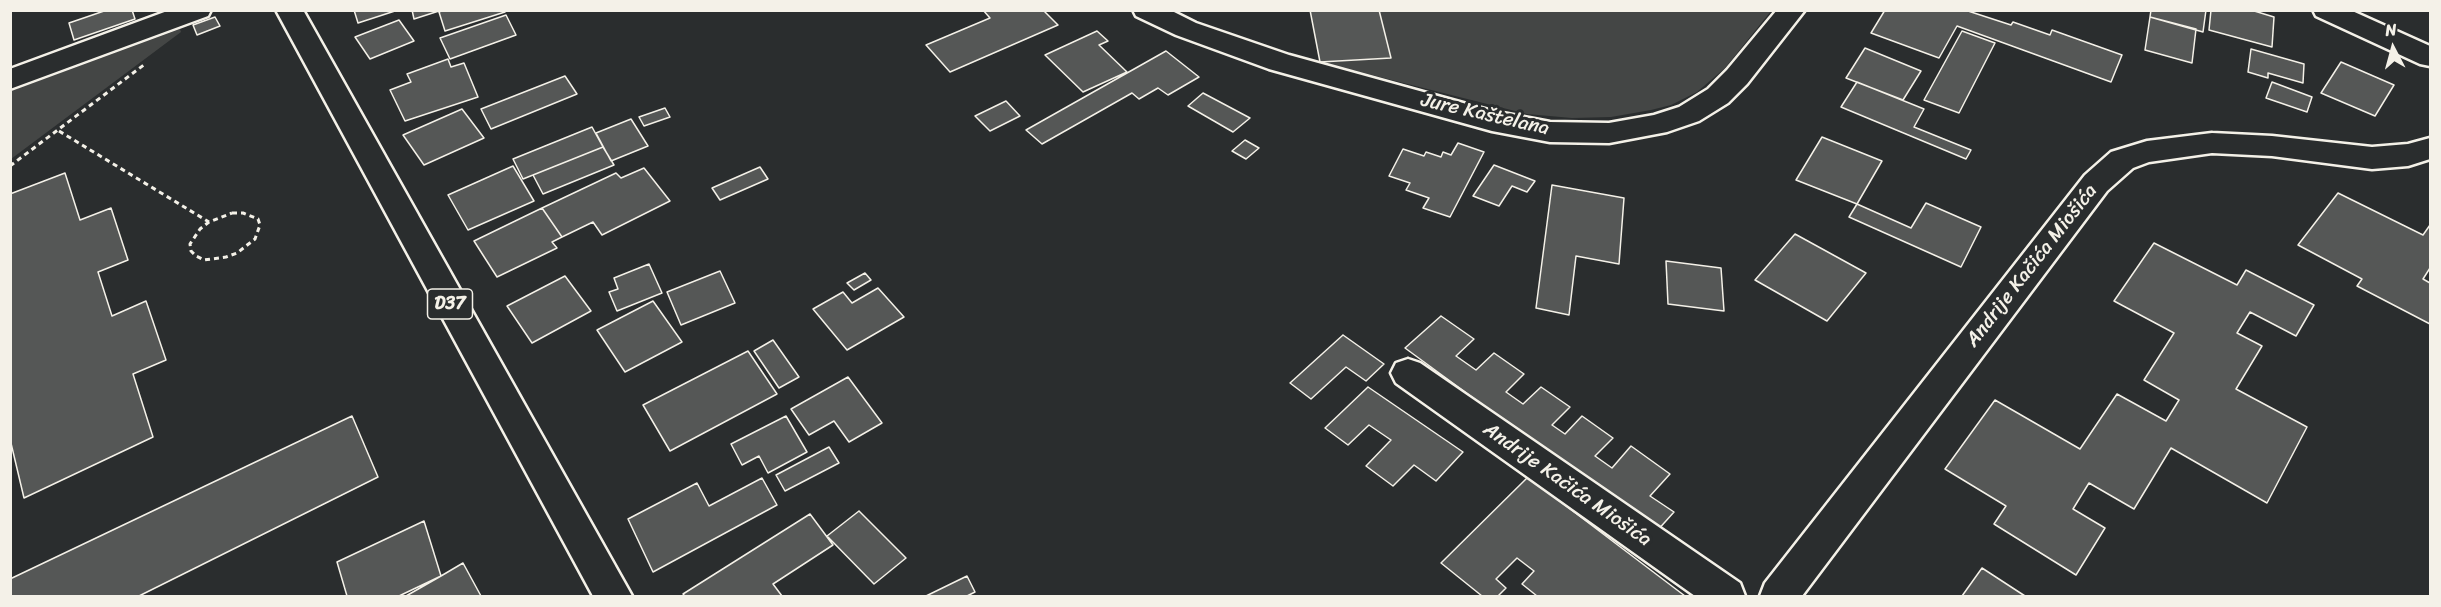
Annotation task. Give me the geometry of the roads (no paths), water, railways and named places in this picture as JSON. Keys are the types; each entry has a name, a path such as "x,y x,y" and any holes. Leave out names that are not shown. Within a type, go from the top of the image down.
{"street":[{"path":"10,80 198,10"},
{"name":"D37","path":"289,10 613,597"},
{"name":"Jure Kaštelana","path":"1146,10 1186,28 1279,62 1492,121 1550,132 1609,133 1657,125 1689,114 1718,96 1737,77 1792,10"},
{"path":"2326,10 2430,57"},
{"name":"Andrije Kačića Miošića","path":"1779,597 2096,183 2122,160 2147,152 2211,143 2272,146 2372,158 2408,155 2430,149"},
{"name":"Andrije Kačića Miošića","path":"1408,373 1726,597"}]}
